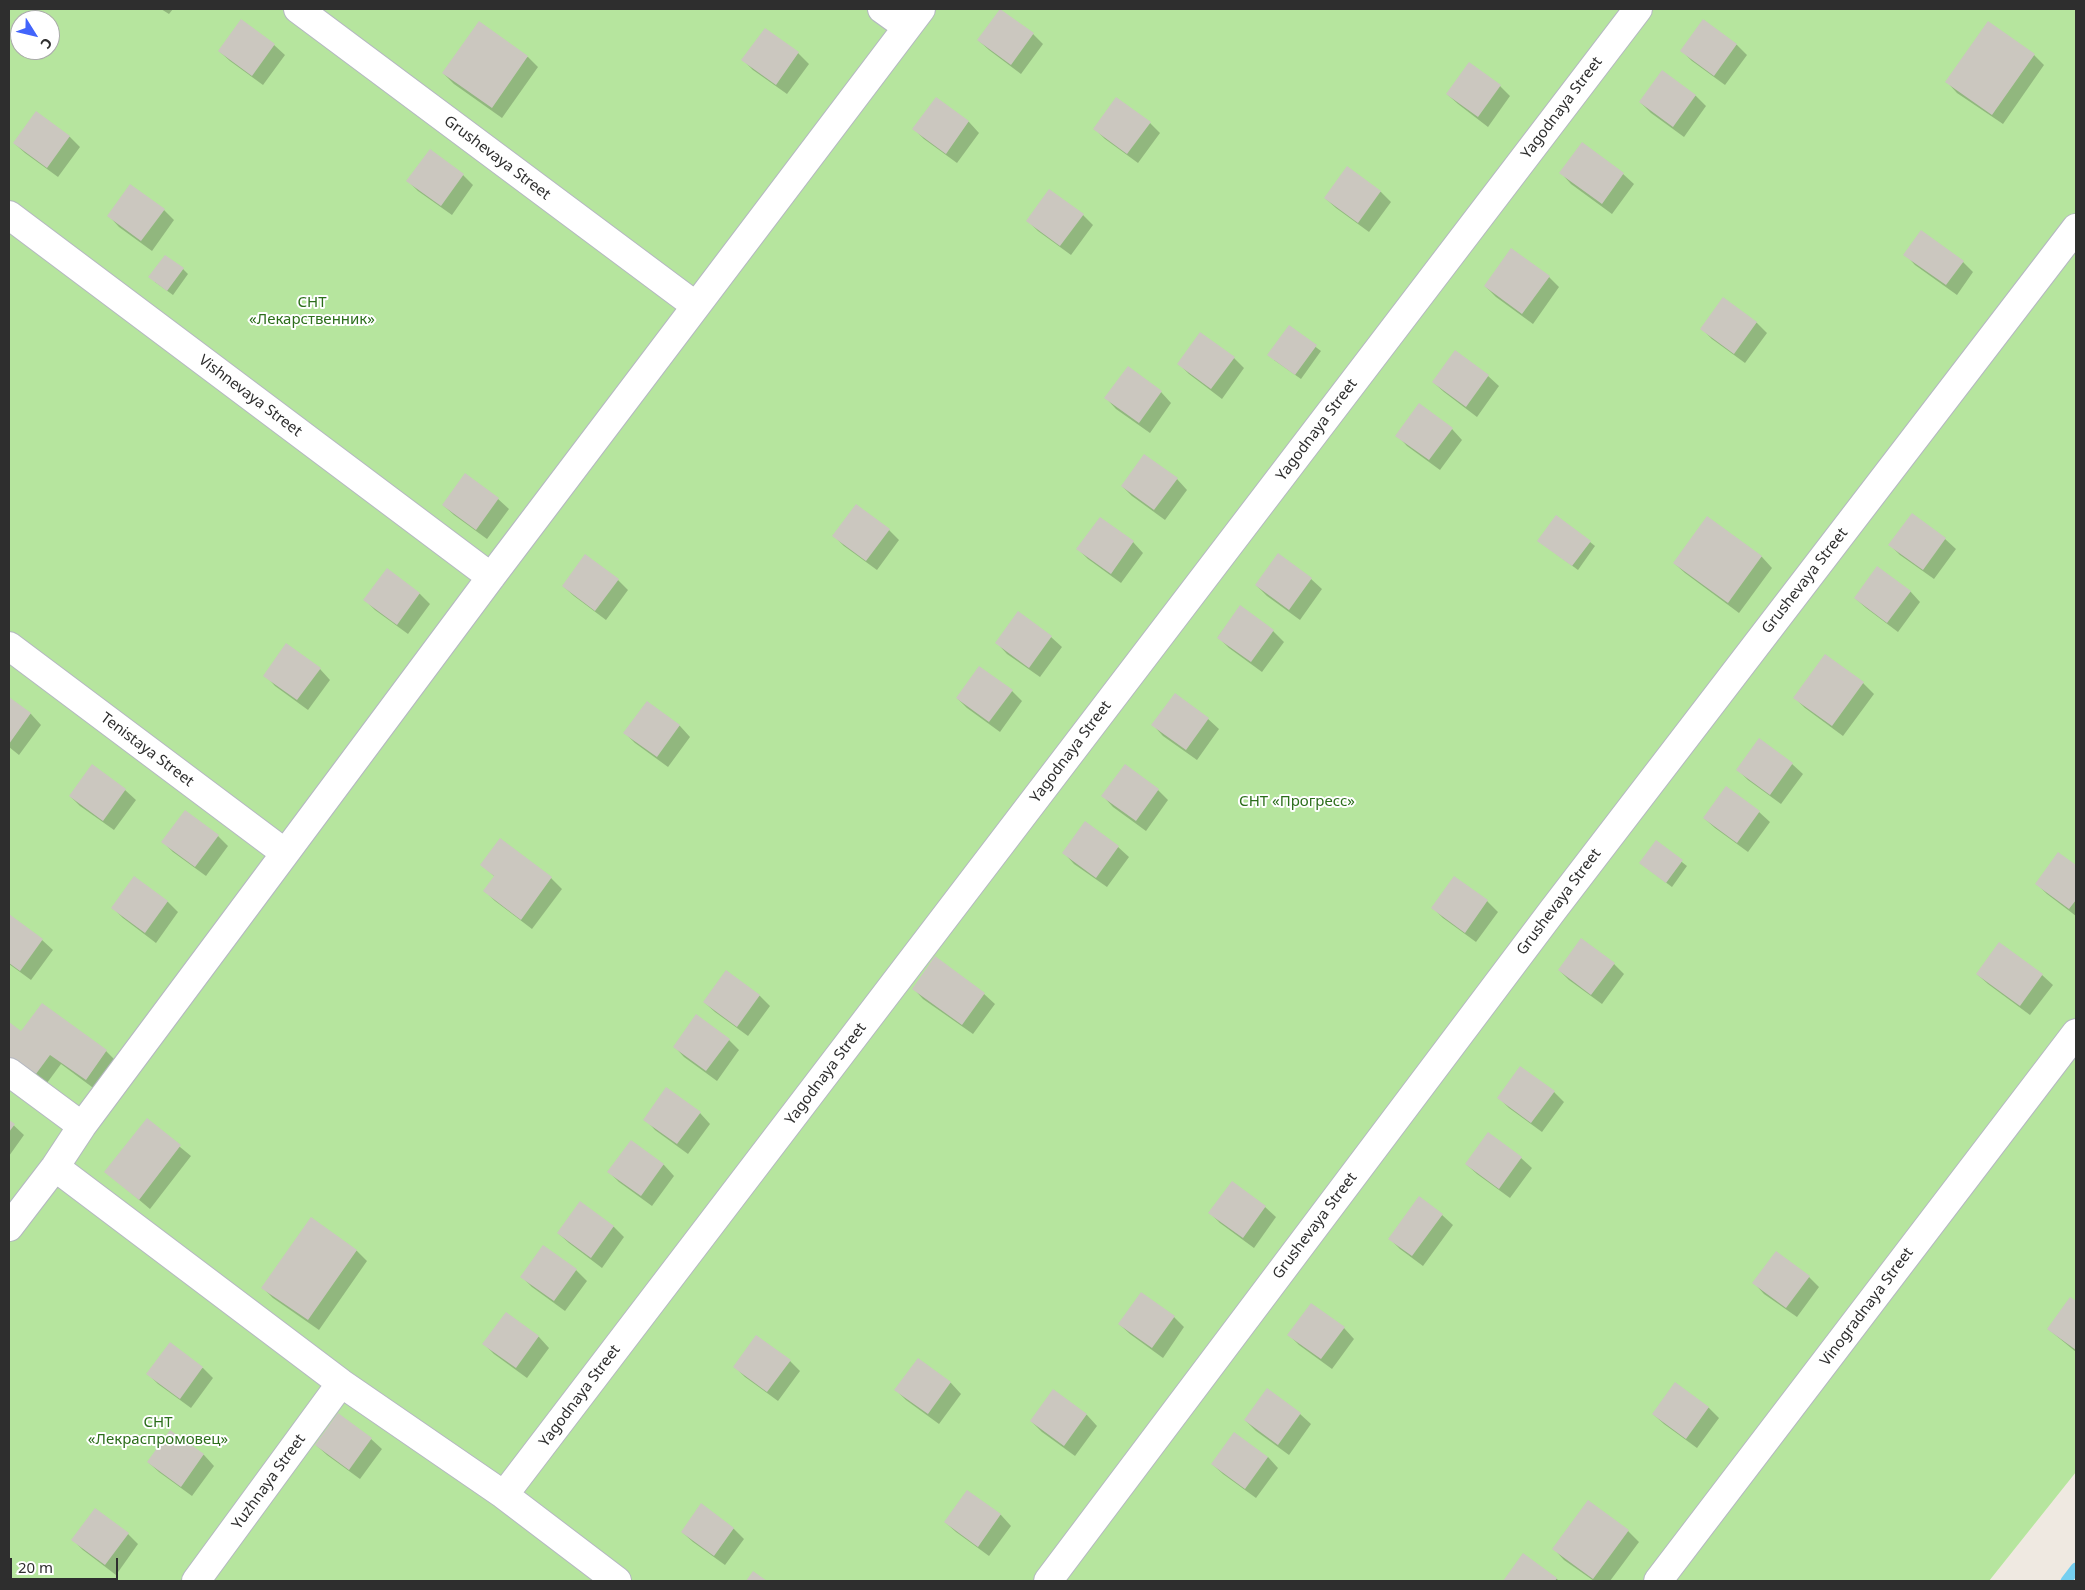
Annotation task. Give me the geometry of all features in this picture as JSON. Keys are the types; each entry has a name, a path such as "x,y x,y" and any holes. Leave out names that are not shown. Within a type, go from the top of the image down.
{"street":[{"name":"Grushevaya Street","path":"298,9 696,306"},
{"path":"9,1227 55,1167 82,1126 491,577 914,18 882,9"},
{"name":"Yagodnaya Street","path":"504,1496 1638,9"},
{"name":"Vishnevaya Street","path":"9,214 491,577"},
{"name":"Grushevaya Street","path":"1048,1581 1553,910 2076,228"},
{"name":"Tenistaya Street","path":"9,646 285,853"},
{"name":"Vinogradnaya Street","path":"1658,1581 2076,1033"},
{"path":"9,1072 82,1126"},
{"path":"55,1167 341,1383 504,1496 617,1581"},
{"name":"Yuzhnaya Street","path":"196,1581 341,1383"}],"green space":[{"name":"СНТ «Прогресс»","path":"9,9 2076,9 2076,1472 1989,1581 9,1581"}],"building":[{"path":"1000,9 1034,33 1011,65 977,40"},
{"path":"241,19 275,44 252,76 218,51"},
{"path":"1703,19 1737,44 1714,76 1680,51"},
{"path":"479,21 528,56 492,108 442,73"},
{"path":"1988,21 2035,54 1992,115 1945,82"},
{"path":"765,28 799,52 776,85 741,60"},
{"path":"1469,62 1501,85 1478,117 1446,94"},
{"path":"1662,70 1696,95 1673,127 1639,102"},
{"path":"936,97 969,121 946,154 912,129"},
{"path":"1116,97 1151,122 1127,154 1093,129"},
{"path":"36,111 70,136 47,168 13,143"},
{"path":"1582,142 1624,173 1602,204 1559,173"},
{"path":"430,149 464,174 441,206 406,181"},
{"path":"1347,166 1381,191 1358,223 1324,198"},
{"path":"130,184 165,209 141,241 107,216"},
{"path":"1049,189 1084,214 1060,246 1026,221"},
{"path":"1921,230 1964,261 1946,285 1903,255"},
{"path":"1511,248 1550,276 1522,314 1484,286"},
{"path":"165,255 184,268 167,291 148,277"},
{"path":"1723,297 1757,322 1734,354 1700,329"},
{"path":"1289,325 1317,345 1295,375 1267,355"},
{"path":"1200,332 1235,357 1211,389 1177,364"},
{"path":"1455,350 1489,375 1466,407 1432,382"},
{"path":"1128,366 1162,391 1139,423 1104,398"},
{"path":"1419,403 1453,428 1429,460 1395,436"},
{"path":"1144,454 1178,478 1154,510 1121,486"},
{"path":"465,473 499,498 476,530 442,505"},
{"path":"856,504 890,529 866,561 832,536"},
{"path":"1912,513 1946,538 1923,570 1888,545"},
{"path":"1556,515 1591,541 1572,566 1537,541"},
{"path":"1707,516 1762,556 1728,603 1673,563"},
{"path":"1100,517 1134,541 1111,574 1076,549"},
{"path":"1278,553 1312,578 1289,610 1255,585"},
{"path":"585,554 619,579 595,611 562,586"},
{"path":"1877,566 1911,591 1887,623 1854,598"},
{"path":"387,568 420,593 397,625 363,600"},
{"path":"1240,605 1274,630 1251,662 1217,638"},
{"path":"1018,611 1052,636 1029,668 995,643"},
{"path":"286,643 321,668 297,700 263,676"},
{"path":"1825,654 1864,682 1832,726 1793,698"},
{"path":"979,666 1013,690 989,722 956,698"},
{"path":"1175,693 1209,718 1186,750 1151,725"},
{"path":"9,697 31,713 9,744"},
{"path":"647,701 680,725 657,757 623,733"},
{"path":"1759,738 1793,763 1770,795 1736,770"},
{"path":"92,764 126,789 103,821 69,796"},
{"path":"1125,764 1159,789 1136,821 1101,796"},
{"path":"1726,786 1760,811 1737,843 1703,818"},
{"path":"185,810 219,835 195,867 161,842"},
{"path":"1085,821 1119,846 1096,878 1062,853"},
{"path":"500,838 552,877 521,920 483,891 494,876 480,865"},
{"path":"1656,840 1683,860 1666,883 1639,863"},
{"path":"2058,852 2076,865 2076,900 2069,909 2035,884"},
{"path":"134,876 168,901 145,933 111,908"},
{"path":"1454,876 1488,900 1465,933 1431,908"},
{"path":"9,914 43,939 20,971 9,963"},
{"path":"1581,938 1615,963 1591,995 1558,970"},
{"path":"1999,942 2043,974 2020,1006 1976,974"},
{"path":"935,956 985,993 962,1025 912,989"},
{"path":"726,970 760,995 737,1027 703,1002"},
{"path":"42,1003 107,1050 86,1080 50,1055 33,1078 9,1060 9,1022 21,1031"},
{"path":"696,1014 730,1039 706,1071 673,1047"},
{"path":"1520,1066 1555,1091 1531,1123 1497,1098"},
{"path":"666,1087 701,1112 677,1144 643,1120"},
{"path":"147,1118 181,1145 139,1200 104,1172"},
{"path":"9,1120 15,1124 9,1132"},
{"path":"1488,1132 1522,1157 1499,1189 1465,1164"},
{"path":"631,1140 664,1164 641,1196 607,1172"},
{"path":"1232,1181 1266,1206 1243,1238 1208,1213"},
{"path":"1419,1196 1443,1214 1412,1256 1388,1239"},
{"path":"580,1201 614,1226 591,1258 557,1233"},
{"path":"311,1217 357,1250 308,1320 261,1288"},
{"path":"543,1245 577,1269 554,1301 520,1277"},
{"path":"1776,1251 1810,1276 1786,1308 1752,1283"},
{"path":"1141,1292 1175,1316 1152,1348 1118,1324"},
{"path":"2070,1297 2076,1301 2076,1350 2047,1329"},
{"path":"1311,1303 1345,1327 1321,1359 1287,1335"},
{"path":"506,1312 539,1336 516,1368 482,1344"},
{"path":"756,1335 791,1360 767,1392 733,1367"},
{"path":"170,1342 203,1367 180,1399 146,1374"},
{"path":"918,1358 951,1382 928,1414 894,1390"},
{"path":"1675,1382 1709,1407 1686,1439 1652,1414"},
{"path":"1267,1388 1301,1413 1278,1445 1244,1420"},
{"path":"1053,1389 1087,1414 1064,1446 1030,1421"},
{"path":"338,1413 372,1438 349,1470 315,1445"},
{"path":"170,1430 204,1454 181,1487 147,1462"},
{"path":"1234,1432 1268,1457 1245,1489 1211,1464"},
{"path":"967,1490 1001,1514 978,1547 944,1522"},
{"path":"1588,1500 1629,1530 1593,1579 1552,1549"},
{"path":"701,1503 734,1528 714,1556 681,1532"},
{"path":"95,1508 129,1533 105,1565 71,1540"},
{"path":"1523,1553 1557,1578 1555,1581 1503,1581"},
{"path":"753,1571 767,1581 746,1581"}],"waterway":[{"path":"2066,1581 2076,1568"}],"park label":[{"name":"СНТ «Лекарственник»","path":"312,312"},
{"name":"СНТ «Лекраспромовец»","path":"158,1432"}]}
